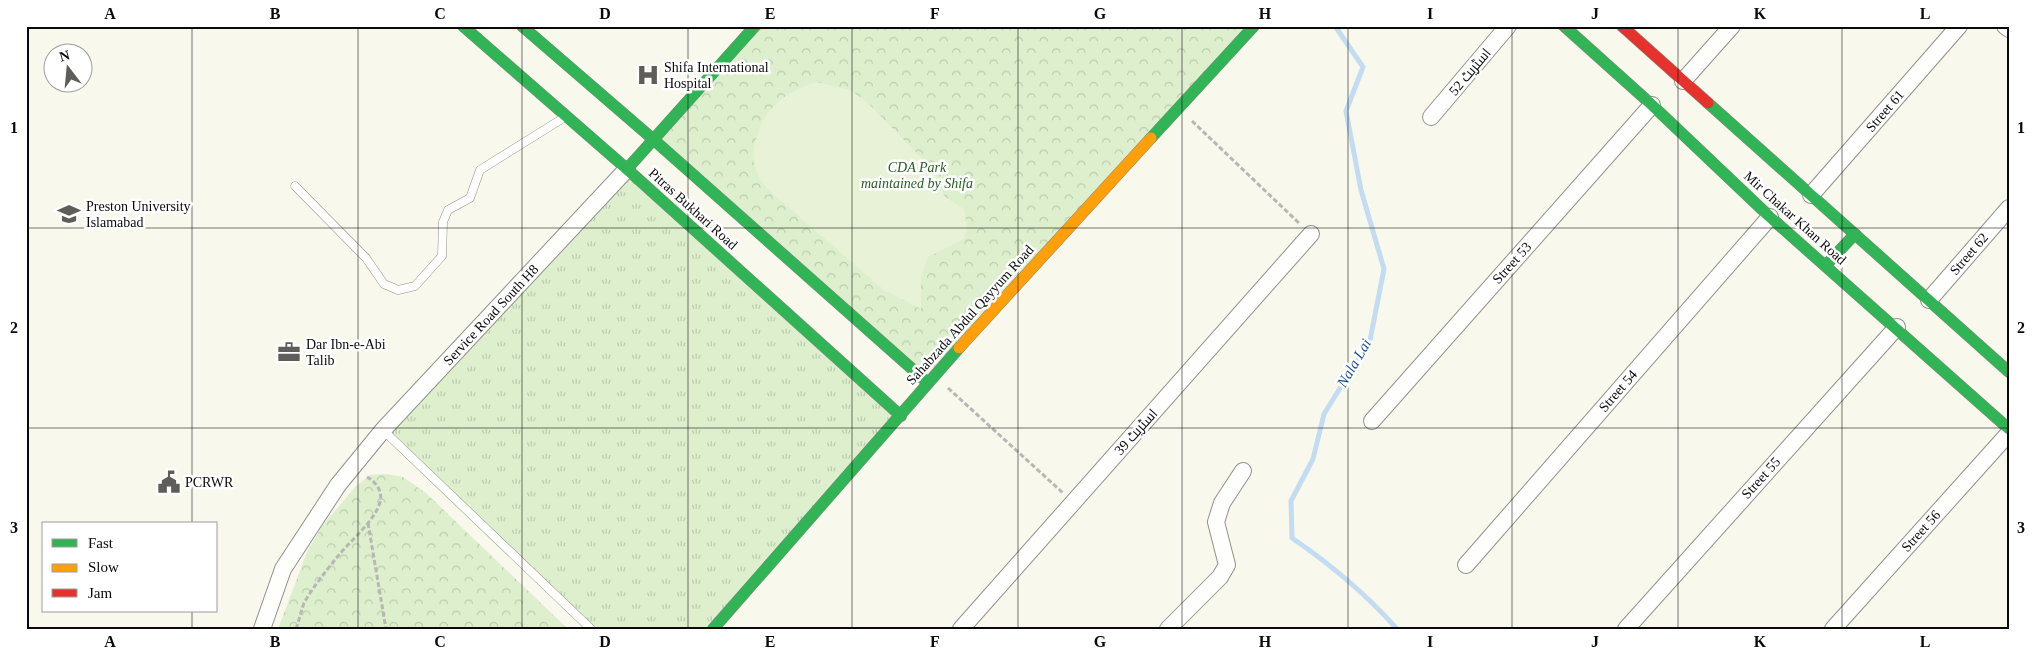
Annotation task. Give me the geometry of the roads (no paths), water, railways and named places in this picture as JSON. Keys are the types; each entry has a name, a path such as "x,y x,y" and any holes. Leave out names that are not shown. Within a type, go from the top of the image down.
{"street":[{"name":"Pitras Bukhari Road","path":"464,26 627,169 901,416"},
{"name":"Pitras Bukhari Road","path":"522,26 931,380"},
{"name":"Service Road South H8","path":"262,629 283,569 306,531 338,485 383,430 654,140 755,26"},
{"name":"Sahabzada Abdul Qayyum Road","path":"713,629 931,380 1254,26"},
{"name":"اسٹریٹ 52","path":"1431,117 1508,26"},
{"name":"Mir Chakar Khan Road","path":"1564,26 1652,105 1770,216 1897,327 2009,429"},
{"name":"Mir Chakar Khan Road","path":"1622,26 2009,372"},
{"path":"1684,81 1732,26"},
{"name":"Street 61","path":"1811,195 1960,26"},
{"path":"2005,26 2009,30"},
{"name":"Street 53","path":"1372,421 1652,105"},
{"name":"Street 62","path":"1929,300 2009,208"},
{"name":"Street 54","path":"1466,565 1770,216"},
{"name":"اسٹریٹ 39","path":"961,629 1312,234"},
{"path":"1826,265 1855,234"},
{"name":"Street 55","path":"1626,629 1897,327"},
{"name":"Street 56","path":"1833,629 2009,433"},
{"path":"1170,628 1220,578 1227,565 1216,522 1222,503 1243,471"}],"lane":[{"path":"295,186 366,258 384,284 398,290 415,286 442,256 443,222 448,210 470,198 480,170 566,116"},
{"path":"383,430 592,629"}],"waterway":[{"name":"Nala Lai","path":"1335,26 1363,67 1346,111 1361,190 1384,269 1370,340 1324,414 1313,459 1291,501 1292,538 1347,580 1397,629"}],"place":[{"name":"Shifa International Hospital","path":"648,75"},
{"name":"Preston University Islamabad","path":"69,214"},
{"name":"Dar Ibn-e-Abi Talib","path":"289,352"},
{"name":"PCRWR","path":"169,482"}],"park label":[{"name":"CDA Park maintained by Shifa","path":"917,176"}]}
